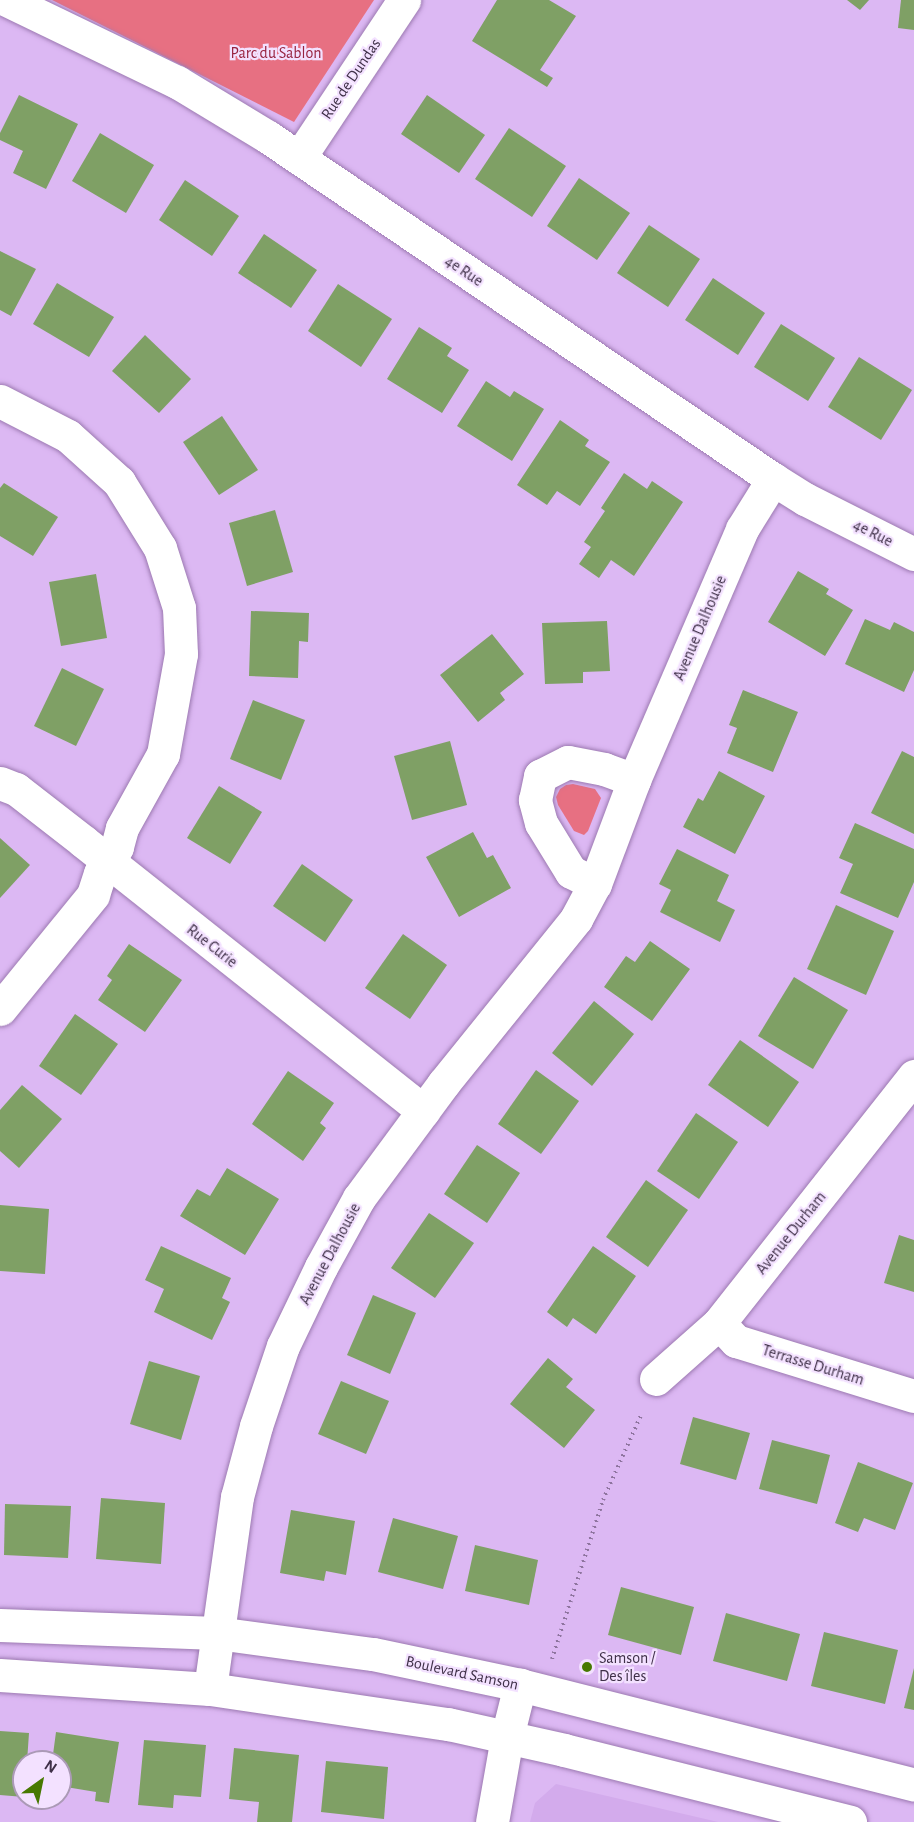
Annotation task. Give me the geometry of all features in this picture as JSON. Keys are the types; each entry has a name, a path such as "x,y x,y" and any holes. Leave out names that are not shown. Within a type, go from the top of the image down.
{"street":[{"name":"4e Rue","path":"7,0 177,82 299,158 773,479 805,499 914,554"},
{"name":"Rue de Dundas","path":"299,158 404,0"},
{"path":"0,401 68,436 119,482 160,548 179,609 181,654 163,754 122,828 117,847 93,895 0,1010"},
{"name":"Avenue Dalhousie","path":"210,1689 237,1497 256,1426 283,1346 321,1267 359,1198 423,1111 576,919 595,884 634,780 742,529 773,479"},
{"path":"595,884 571,872 541,823 535,800 540,776 568,762 604,769 634,780"},
{"name":"Rue Curie","path":"0,783 16,789 423,1111"},
{"name":"Avenue Durham","path":"656,1379 719,1323 914,1076"},
{"name":"Terrasse Durham","path":"719,1323 736,1341 914,1396"},
{"name":"Boulevard Samson","path":"0,1625 217,1634 373,1654 520,1685 914,1785"},
{"path":"0,1675 210,1689 448,1724 850,1822"},
{"path":"492,1822 507,1737 520,1685"}],"path":[{"path":"550,1664 603,1500 641,1414"}],"shaded area":[{"path":"556,1784 718,1822 530,1822 535,1803"}],"green space":[{"name":"Parc du Sablon","path":"52,0 374,0 294,122"},
{"path":"573,784 595,789 601,798 588,831 584,835 574,831 558,805 556,797 560,789"}],"building":[{"path":"497,0 549,0 576,16 540,70 553,78 547,87 472,41"},
{"path":"847,0 869,0 860,10"},
{"path":"901,0 914,0 914,30 898,28"},
{"path":"19,95 78,124 46,189 13,173 23,151 0,140 0,133"},
{"path":"427,95 485,135 459,173 401,134"},
{"path":"509,128 566,166 532,217 475,179"},
{"path":"100,133 154,165 126,213 72,181"},
{"path":"579,178 630,213 597,260 547,226"},
{"path":"185,180 239,216 212,256 159,220"},
{"path":"649,225 700,259 668,307 617,273"},
{"path":"264,234 317,270 291,308 238,273"},
{"path":"0,251 36,269 11,316 0,310"},
{"path":"713,278 765,313 738,355 685,320"},
{"path":"57,283 114,317 89,357 33,324"},
{"path":"338,284 392,319 361,367 308,331"},
{"path":"781,324 835,358 808,401 754,367"},
{"path":"419,327 452,348 447,356 469,370 442,413 387,379"},
{"path":"145,335 191,379 159,413 112,371"},
{"path":"859,357 912,390 881,440 828,407"},
{"path":"486,381 510,397 514,391 544,409 512,461 457,426"},
{"path":"222,416 258,470 219,495 183,442"},
{"path":"560,420 589,440 585,446 610,462 580,506 557,491 547,505 517,485"},
{"path":"624,473 647,489 652,481 683,502 634,576 611,560 599,578 579,564 591,547 584,542 605,511 601,508"},
{"path":"4,483 58,517 33,556 0,536 0,488"},
{"path":"275,510 293,572 247,586 229,523"},
{"path":"798,571 829,589 826,594 853,610 825,656 768,622"},
{"path":"96,574 107,638 61,646 49,582"},
{"path":"251,611 309,613 308,642 299,641 298,678 249,676"},
{"path":"865,619 890,630 894,622 914,632 914,670 904,692 845,664"},
{"path":"607,621 610,671 583,672 583,683 545,684 542,623"},
{"path":"492,634 524,674 500,693 505,700 478,722 440,675"},
{"path":"62,668 104,689 76,746 34,726"},
{"path":"743,690 798,712 773,772 727,753 737,728 729,725"},
{"path":"253,700 305,720 281,780 230,759"},
{"path":"450,741 467,805 412,820 394,756"},
{"path":"902,751 914,757 914,834 871,813"},
{"path":"719,771 765,796 735,854 683,827 698,798 703,801"},
{"path":"219,786 262,812 230,864 187,838"},
{"path":"855,823 914,849 914,882 898,918 840,893 853,864 839,858"},
{"path":"473,832 487,858 493,855 511,888 459,917 426,857"},
{"path":"0,838 30,865 0,898"},
{"path":"677,849 729,875 717,901 735,910 720,942 660,912 671,890 659,884"},
{"path":"302,864 353,900 325,942 273,906"},
{"path":"836,905 894,931 866,995 807,969"},
{"path":"403,934 447,965 410,1019 365,988"},
{"path":"650,941 690,969 652,1021 604,987 626,956 635,962"},
{"path":"129,944 182,980 145,1032 98,1000 112,980 107,976"},
{"path":"794,977 848,1010 813,1069 758,1036"},
{"path":"594,1001 634,1034 592,1086 552,1053"},
{"path":"75,1014 118,1044 81,1095 39,1066"},
{"path":"740,1040 799,1082 768,1127 708,1085"},
{"path":"536,1070 579,1101 541,1154 498,1124"},
{"path":"288,1071 334,1103 320,1123 326,1128 303,1161 252,1124"},
{"path":"22,1085 62,1119 19,1168 0,1151 0,1110"},
{"path":"696,1113 738,1142 699,1199 657,1171"},
{"path":"477,1145 520,1173 487,1223 444,1194"},
{"path":"227,1168 279,1199 245,1255 180,1216 197,1189 210,1196"},
{"path":"646,1180 688,1210 648,1267 606,1237"},
{"path":"0,1205 49,1209 45,1274 0,1271"},
{"path":"429,1213 474,1243 435,1298 391,1268"},
{"path":"899,1235 914,1240 914,1292 884,1283"},
{"path":"161,1246 231,1278 222,1298 230,1302 212,1340 154,1312 164,1289 145,1280"},
{"path":"593,1246 636,1276 596,1334 573,1318 567,1327 547,1312"},
{"path":"373,1295 416,1313 390,1374 347,1355"},
{"path":"548,1358 573,1379 566,1387 595,1410 564,1448 510,1404"},
{"path":"149,1361 200,1376 181,1440 130,1424"},
{"path":"341,1381 389,1401 366,1454 318,1434"},
{"path":"693,1417 750,1433 736,1480 680,1464"},
{"path":"772,1440 830,1455 817,1504 759,1489"},
{"path":"858,1462 913,1483 895,1530 864,1518 858,1532 835,1523"},
{"path":"101,1498 165,1503 161,1564 96,1559"},
{"path":"5,1504 71,1506 68,1558 4,1555"},
{"path":"291,1510 355,1521 346,1575 326,1571 324,1581 280,1573"},
{"path":"393,1518 458,1536 443,1589 378,1572"},
{"path":"475,1545 538,1560 529,1605 465,1591"},
{"path":"621,1587 694,1607 681,1655 608,1635"},
{"path":"726,1613 800,1634 787,1681 713,1661"},
{"path":"824,1632 898,1650 885,1704 811,1686"},
{"path":"914,1668 914,1710 904,1708"},
{"path":"0,1731 29,1733 28,1750 12,1750 12,1796 0,1795"},
{"path":"56,1732 119,1742 109,1803 95,1801 96,1792 72,1788 72,1750 54,1750"},
{"path":"144,1740 206,1745 201,1797 174,1795 173,1808 138,1805"},
{"path":"234,1748 299,1755 292,1822 257,1822 259,1802 229,1799"},
{"path":"326,1761 388,1767 384,1819 321,1812"}],"place":[{"name":"Samson / Des îles","path":"587,1667"}]}
